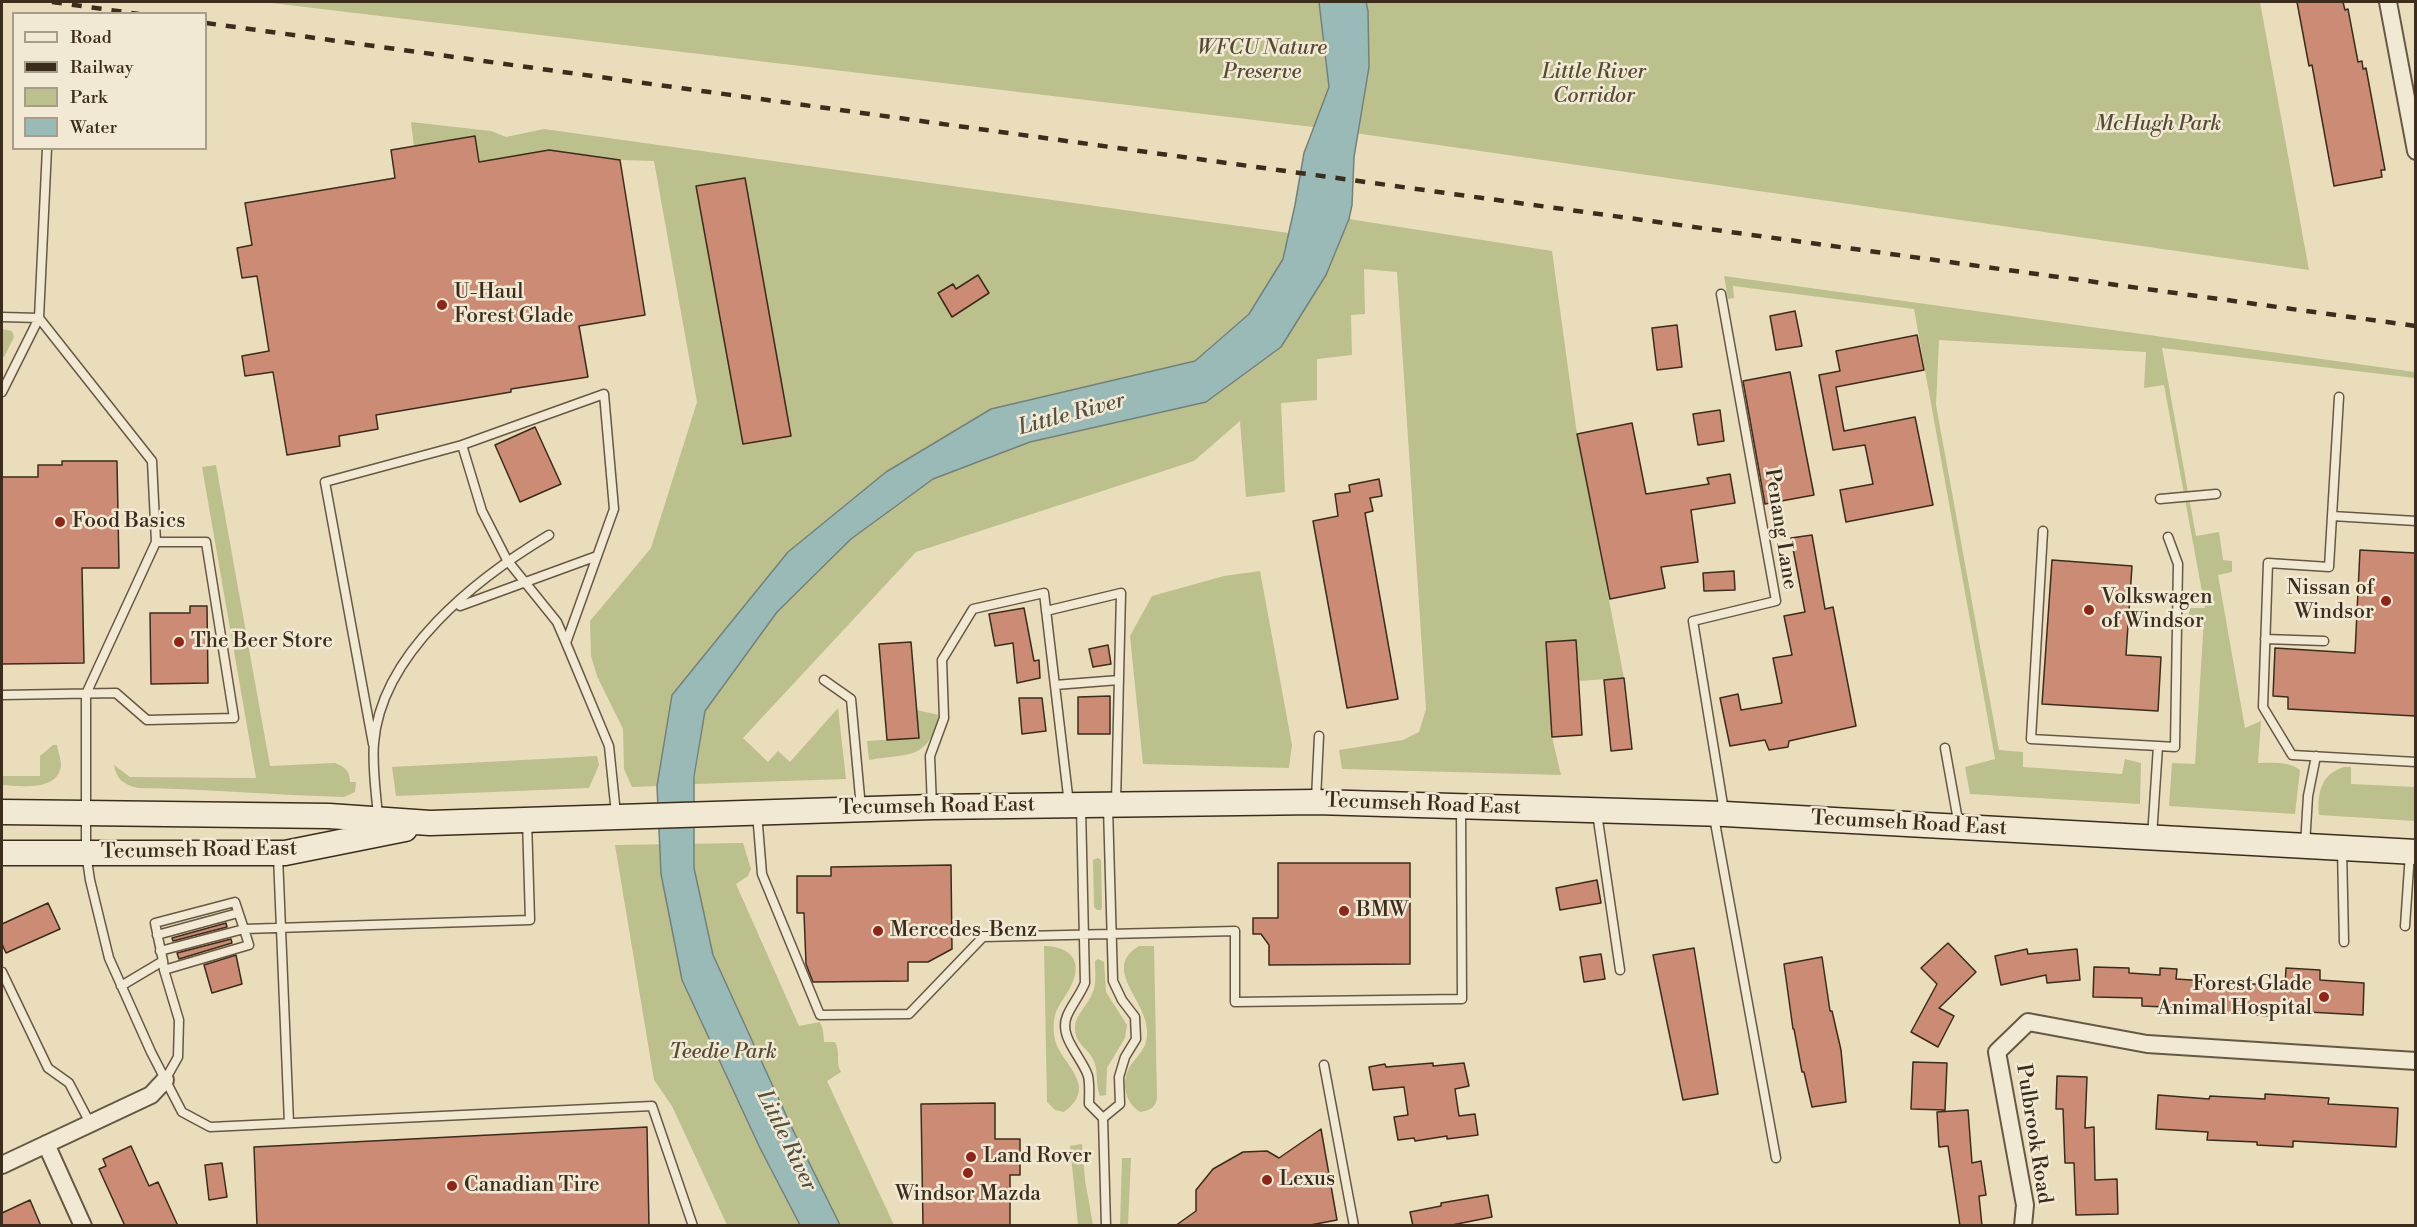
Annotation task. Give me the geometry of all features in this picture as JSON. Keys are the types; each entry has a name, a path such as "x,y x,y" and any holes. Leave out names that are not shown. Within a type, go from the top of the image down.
{"main road":[{"name":"Tecumseh Road East","path":"2,812 329,816 430,823 932,807 1316,802 1719,814 2413,852"},
{"name":"Tecumseh Road East","path":"2,853 278,853 363,839 430,823"}],"street":[{"path":"2388,2 2415,150"},
{"name":"Pulbrook Road","path":"2023,1226 2025,1205 1997,1052 2028,1022 2146,1044 2415,1061"},
{"path":"2,1165 151,1095 165,1080"},
{"path":"46,1144 83,1226"}],"lane":[{"path":"2,392 39,318 47,150"},
{"name":"Penang Lane","path":"1719,814 1693,621 1776,601 1721,294"},
{"path":"2,317 39,318"},
{"path":"39,318 152,462 156,542 86,694 86,853 90,880 109,958 182,1112 210,1127 652,1106 693,1226"},
{"path":"378,820 374,744 325,482 462,445 604,394 614,509 566,643"},
{"path":"2338,397 2329,567 2268,563 2263,707 2292,755 2415,762"},
{"path":"462,445 482,511 507,560 557,622 609,746 617,817"},
{"path":"2160,499 2216,494"},
{"path":"2332,516 2415,521"},
{"path":"2043,531 2031,739 2175,747 2178,564 2168,537"},
{"path":"374,744 379,714 397,671 436,623 507,560 549,535"},
{"path":"2,695 116,693 147,720 234,718 206,542 156,542"},
{"path":"453,608 597,555"},
{"path":"932,807 930,756 944,718 942,660 973,609 1044,592 1055,685 1075,804 1084,933 1085,983 1077,1002 1066,1018 1068,1044 1080,1059 1089,1078 1089,1104 1103,1118 1106,1226"},
{"path":"1046,611 1122,593 1112,804 1113,981 1122,1000 1135,1017 1136,1039 1125,1056 1119,1077 1120,1104 1103,1118"},
{"path":"2265,639 2324,641"},
{"path":"824,680 851,699 861,809"},
{"path":"1055,685 1119,680"},
{"path":"1316,802 1319,736"},
{"path":"2152,837 2158,746"},
{"path":"1945,748 1959,826"},
{"path":"2305,846 2308,796 2316,756"},
{"path":"757,813 762,874 820,1015 909,1014 983,937 1112,932 1235,931 1235,1002 1462,999 1461,806"},
{"path":"1596,810 1620,970"},
{"path":"1719,814 1776,1158"},
{"path":"160,951 244,928 530,920 526,820"},
{"path":"2342,848 2344,942"},
{"path":"2405,926 2413,852"},
{"path":"278,853 289,1123"},
{"path":"121,986 163,965 249,945 235,902 155,923 163,965 179,1020 178,1058 165,1080"},
{"path":"2,972 48,1068 69,1083 90,1123"},
{"path":"1324,1065 1354,1226"}],"green space":[{"path":"263,2 2260,2 2309,270 1313,127"},
{"path":"411,122 491,131 506,137 544,129 1289,233 1283,259 1249,313 1195,361 991,409 672,695 657,786 632,787 624,769 623,729 597,676 591,656 590,621 651,548 697,402 654,161 620,160 549,150 479,162 475,136 414,147"},
{"path":"1349,219 1552,251 1577,434 1624,678 1578,681 1576,640 1546,642 1552,737 1561,775 1342,769 1339,750 1403,740 1419,732 1426,709 1397,272 1364,269 1365,314 1351,315 1352,355 1317,359 1317,400 1281,403 1285,492 1246,497 1240,421 1194,461 916,552 743,738 768,762 778,751 790,762 838,708 846,779 694,784 705,711 777,612 851,539 933,479 1030,442 1206,402 1326,275"},
{"path":"1724,276 2415,372 2415,378 2162,348 2196,536 2219,532 2223,560 2232,561 2232,572 2218,575 2245,728 2261,721 2258,763 2286,764 2300,770 2295,814 2169,806 2172,763 2195,764 2204,618 2188,617 2190,608 2205,608 2164,385 2144,388 2146,352 1939,340 1936,405 1999,750 2023,752 2023,767 2122,774 2125,759 2141,763 2140,804 1970,794 1965,767 1995,759 1914,309 1733,286 1734,298 1728,299"},
{"path":"2,329 12,331 14,337 4,357 2,357"},
{"path":"216,465 270,766 335,763 346,770 350,782 356,782 355,792 344,797 138,788 125,783 117,774 114,765 130,777 256,778 202,467"},
{"path":"1260,571 1292,745 1289,768 1143,764 1130,636 1152,596 1224,576"},
{"path":"917,710 939,715 934,730 923,748 906,755 869,760 867,741 918,738"},
{"path":"53,745 57,745 61,765 59,774 53,780 37,786 2,785 2,776 40,776 40,756"},
{"path":"597,756 599,765 589,788 396,796 392,767"},
{"path":"2344,767 2351,767 2351,784 2415,787 2415,821 2319,815 2320,792 2325,779"},
{"name":"Teedie Park","path":"743,843 751,869 748,876 736,884 799,1026 820,1022 824,1042 835,1042 841,1072 827,1081 894,1225 727,1225 672,1106 654,1080 615,845"},
{"path":"1098,858 1101,860 1101,910 1094,907 1093,860"},
{"path":"1044,946 1068,952 1075,963 1076,970 1074,979 1057,1009 1054,1022 1055,1040 1079,1084 1079,1093 1064,1112 1055,1110 1047,1102"},
{"path":"1139,946 1154,946 1157,1098 1151,1108 1140,1112 1128,1098 1125,1080 1129,1068 1145,1045 1147,1031 1144,1017 1126,979 1124,967 1128,956"},
{"path":"1098,959 1104,962 1106,992 1127,1025 1125,1038 1107,1068 1106,1095 1100,1096 1095,1064 1075,1032 1077,1018 1094,990 1095,961"},
{"path":"1082,1144 1085,1180 1093,1225 1078,1225 1070,1146"},
{"path":"1122,1158 1131,1158 1128,1225 1120,1225"}],"water":[{"name":"Little River","path":"1319,2 1366,2 1369,67 1354,157 1352,205 1349,219 1326,275 1281,347 1206,402 1030,442 933,479 851,539 777,612 705,711 694,777 694,868 713,955 791,1126 840,1225 800,1225 760,1148 682,980 661,874 657,786 672,695 788,552 886,472 991,409 1195,361 1249,314 1283,259 1304,153 1329,87"}],"building":[{"path":"2297,2 2343,2 2345,10 2348,9 2358,62 2362,61 2363,69 2366,68 2385,170 2381,170 2382,177 2334,186 2312,65 2309,66"},
{"path":"475,136 479,162 549,150 620,160 645,315 579,326 588,377 376,415 378,429 339,436 340,446 287,455 273,372 245,376 242,356 269,351 257,276 242,278 237,248 252,245 245,203 395,178 391,150"},
{"path":"745,178 791,436 743,444 696,186"},
{"path":"978,275 989,293 952,317 938,293 953,284 956,289"},
{"path":"1795,311 1802,346 1776,350 1770,316"},
{"path":"1677,325 1682,367 1657,370 1652,328"},
{"path":"1917,335 1924,370 1836,387 1844,431 1915,417 1933,505 1846,522 1840,490 1873,484 1865,445 1833,450 1819,375 1840,371 1836,351"},
{"path":"1790,372 1814,495 1765,504 1743,381"},
{"path":"1720,410 1724,441 1698,445 1693,414"},
{"path":"1632,423 1646,494 1709,484 1707,478 1730,474 1735,503 1691,510 1698,562 1661,567 1665,588 1610,599 1577,434"},
{"path":"535,427 561,484 520,502 495,445"},
{"name":"Food Basics","path":"62,461 117,461 119,568 82,568 84,663 2,664 2,477 38,477 38,465 62,465"},
{"path":"1379,479 1382,496 1370,498 1373,511 1365,513 1398,699 1347,708 1313,521 1338,516 1335,494 1350,492 1349,485"},
{"path":"1812,535 1825,609 1833,607 1856,726 1789,741 1788,747 1769,750 1765,740 1730,746 1720,698 1738,694 1741,710 1782,703 1773,658 1792,655 1784,616 1805,612 1791,538"},
{"name":"Nissan of Windsor","path":"2360,550 2415,553 2415,716 2288,709 2288,697 2273,696 2275,648 2355,653"},
{"name":"Volkswagen of Windsor","path":"2052,560 2132,566 2126,655 2161,657 2158,711 2042,704"},
{"path":"1734,571 1735,590 1704,591 1703,573"},
{"name":"The Beer Store","path":"190,606 207,606 208,683 151,684 150,613 190,613"},
{"path":"1024,608 1034,661 1039,660 1040,678 1017,683 1013,643 995,646 989,614"},
{"path":"1576,640 1582,735 1552,737 1546,642"},
{"path":"911,642 919,738 887,740 879,644"},
{"path":"1108,645 1111,664 1093,667 1089,649"},
{"path":"1624,678 1632,749 1611,751 1604,680"},
{"path":"1110,696 1110,734 1078,734 1078,697"},
{"path":"1019,698 1042,698 1046,731 1022,734"},
{"name":"BMW","path":"1278,863 1410,863 1410,964 1269,965 1269,945 1261,934 1253,934 1253,918 1278,918"},
{"name":"Mercedes-Benz","path":"951,865 952,949 928,962 908,962 908,981 813,982 806,964 804,913 797,913 797,876 831,876 831,867"},
{"path":"1597,880 1601,903 1560,910 1556,888"},
{"path":"48,903 60,929 6,953 2,944 2,924"},
{"path":"226,923 227,927 173,941 172,938"},
{"path":"231,939 232,943 179,959 177,953"},
{"path":"1948,943 1976,972 1939,1008 1954,1016 1938,1047 1911,1032 1937,984 1921,968"},
{"path":"1694,948 1718,1094 1683,1100 1653,955"},
{"path":"2027,949 2028,954 2077,949 2080,980 2047,983 2046,975 2001,985 1995,956"},
{"path":"1601,954 1605,979 1584,982 1580,957"},
{"path":"236,955 242,984 212,993 204,965"},
{"path":"1822,957 1830,1011 1832,1011 1841,1050 1846,1102 1812,1107 1793,1029 1784,964"},
{"path":"2094,967 2129,968 2129,973 2160,975 2160,968 2177,969 2176,979 2285,986 2286,968 2320,970 2320,980 2364,983 2363,1015 2272,1010 2272,1016 2142,1006 2142,998 2093,997"},
{"path":"1913,1062 1947,1063 1945,1110 1911,1109"},
{"path":"1433,1063 1433,1066 1464,1063 1469,1086 1455,1089 1459,1116 1475,1114 1478,1135 1447,1139 1447,1136 1415,1141 1414,1138 1398,1140 1394,1117 1408,1115 1404,1087 1373,1090 1369,1067 1385,1064 1386,1067"},
{"path":"2057,1076 2087,1077 2085,1128 2094,1127 2095,1180 2117,1179 2118,1214 2076,1215 2074,1163 2065,1163 2063,1109 2056,1109"},
{"path":"2265,1094 2329,1098 2328,1104 2398,1108 2396,1147 2293,1141 2293,1147 2257,1145 2257,1142 2207,1140 2208,1132 2156,1129 2158,1095 2209,1099 2210,1096 2265,1099"},
{"name":"Land Rover","path":"995,1103 995,1139 1020,1139 1020,1175 1010,1175 1010,1226 923,1226 921,1104"},
{"path":"1968,1110 1972,1163 1981,1161 1986,1195 1979,1196 1982,1226 1960,1226 1948,1146 1939,1147 1937,1112"},
{"name":"Canadian Tire","path":"647,1127 649,1226 257,1226 254,1147"},
{"name":"Lexus","path":"1321,1129 1337,1220 1305,1226 1175,1226 1196,1211 1196,1190 1213,1169 1243,1152 1267,1151 1279,1158"},
{"path":"131,1146 149,1186 158,1182 178,1226 125,1226 99,1169 106,1166 103,1159"},
{"path":"222,1163 227,1197 209,1200 205,1165"},
{"path":"1488,1195 1492,1217 1447,1226 1413,1226 1410,1212 1441,1206 1441,1203"},
{"path":"30,1200 41,1226 2,1226 2,1213"}],"railway":[{"path":"52,2 124,12"},
{"path":"207,23 2416,326"}],"place":[{"name":"U-Haul Forest Glade","path":"442,305"},
{"name":"Food Basics","path":"60,522"},
{"name":"Nissan of Windsor","path":"2386,601"},
{"name":"Volkswagen of Windsor","path":"2089,610"},
{"name":"The Beer Store","path":"179,642"},
{"name":"BMW","path":"1344,911"},
{"name":"Mercedes-Benz","path":"878,931"},
{"name":"Forest Glade Animal Hospital","path":"2324,997"},
{"name":"Land Rover","path":"971,1157"},
{"name":"Windsor Mazda","path":"968,1173"},
{"name":"Lexus","path":"1267,1180"},
{"name":"Canadian Tire","path":"452,1186"}],"park label":[{"name":"WFCU Nature Preserve","path":"1262,61"},
{"name":"Little River Corridor","path":"1594,85"},
{"name":"McHugh Park","path":"2158,125"}]}
